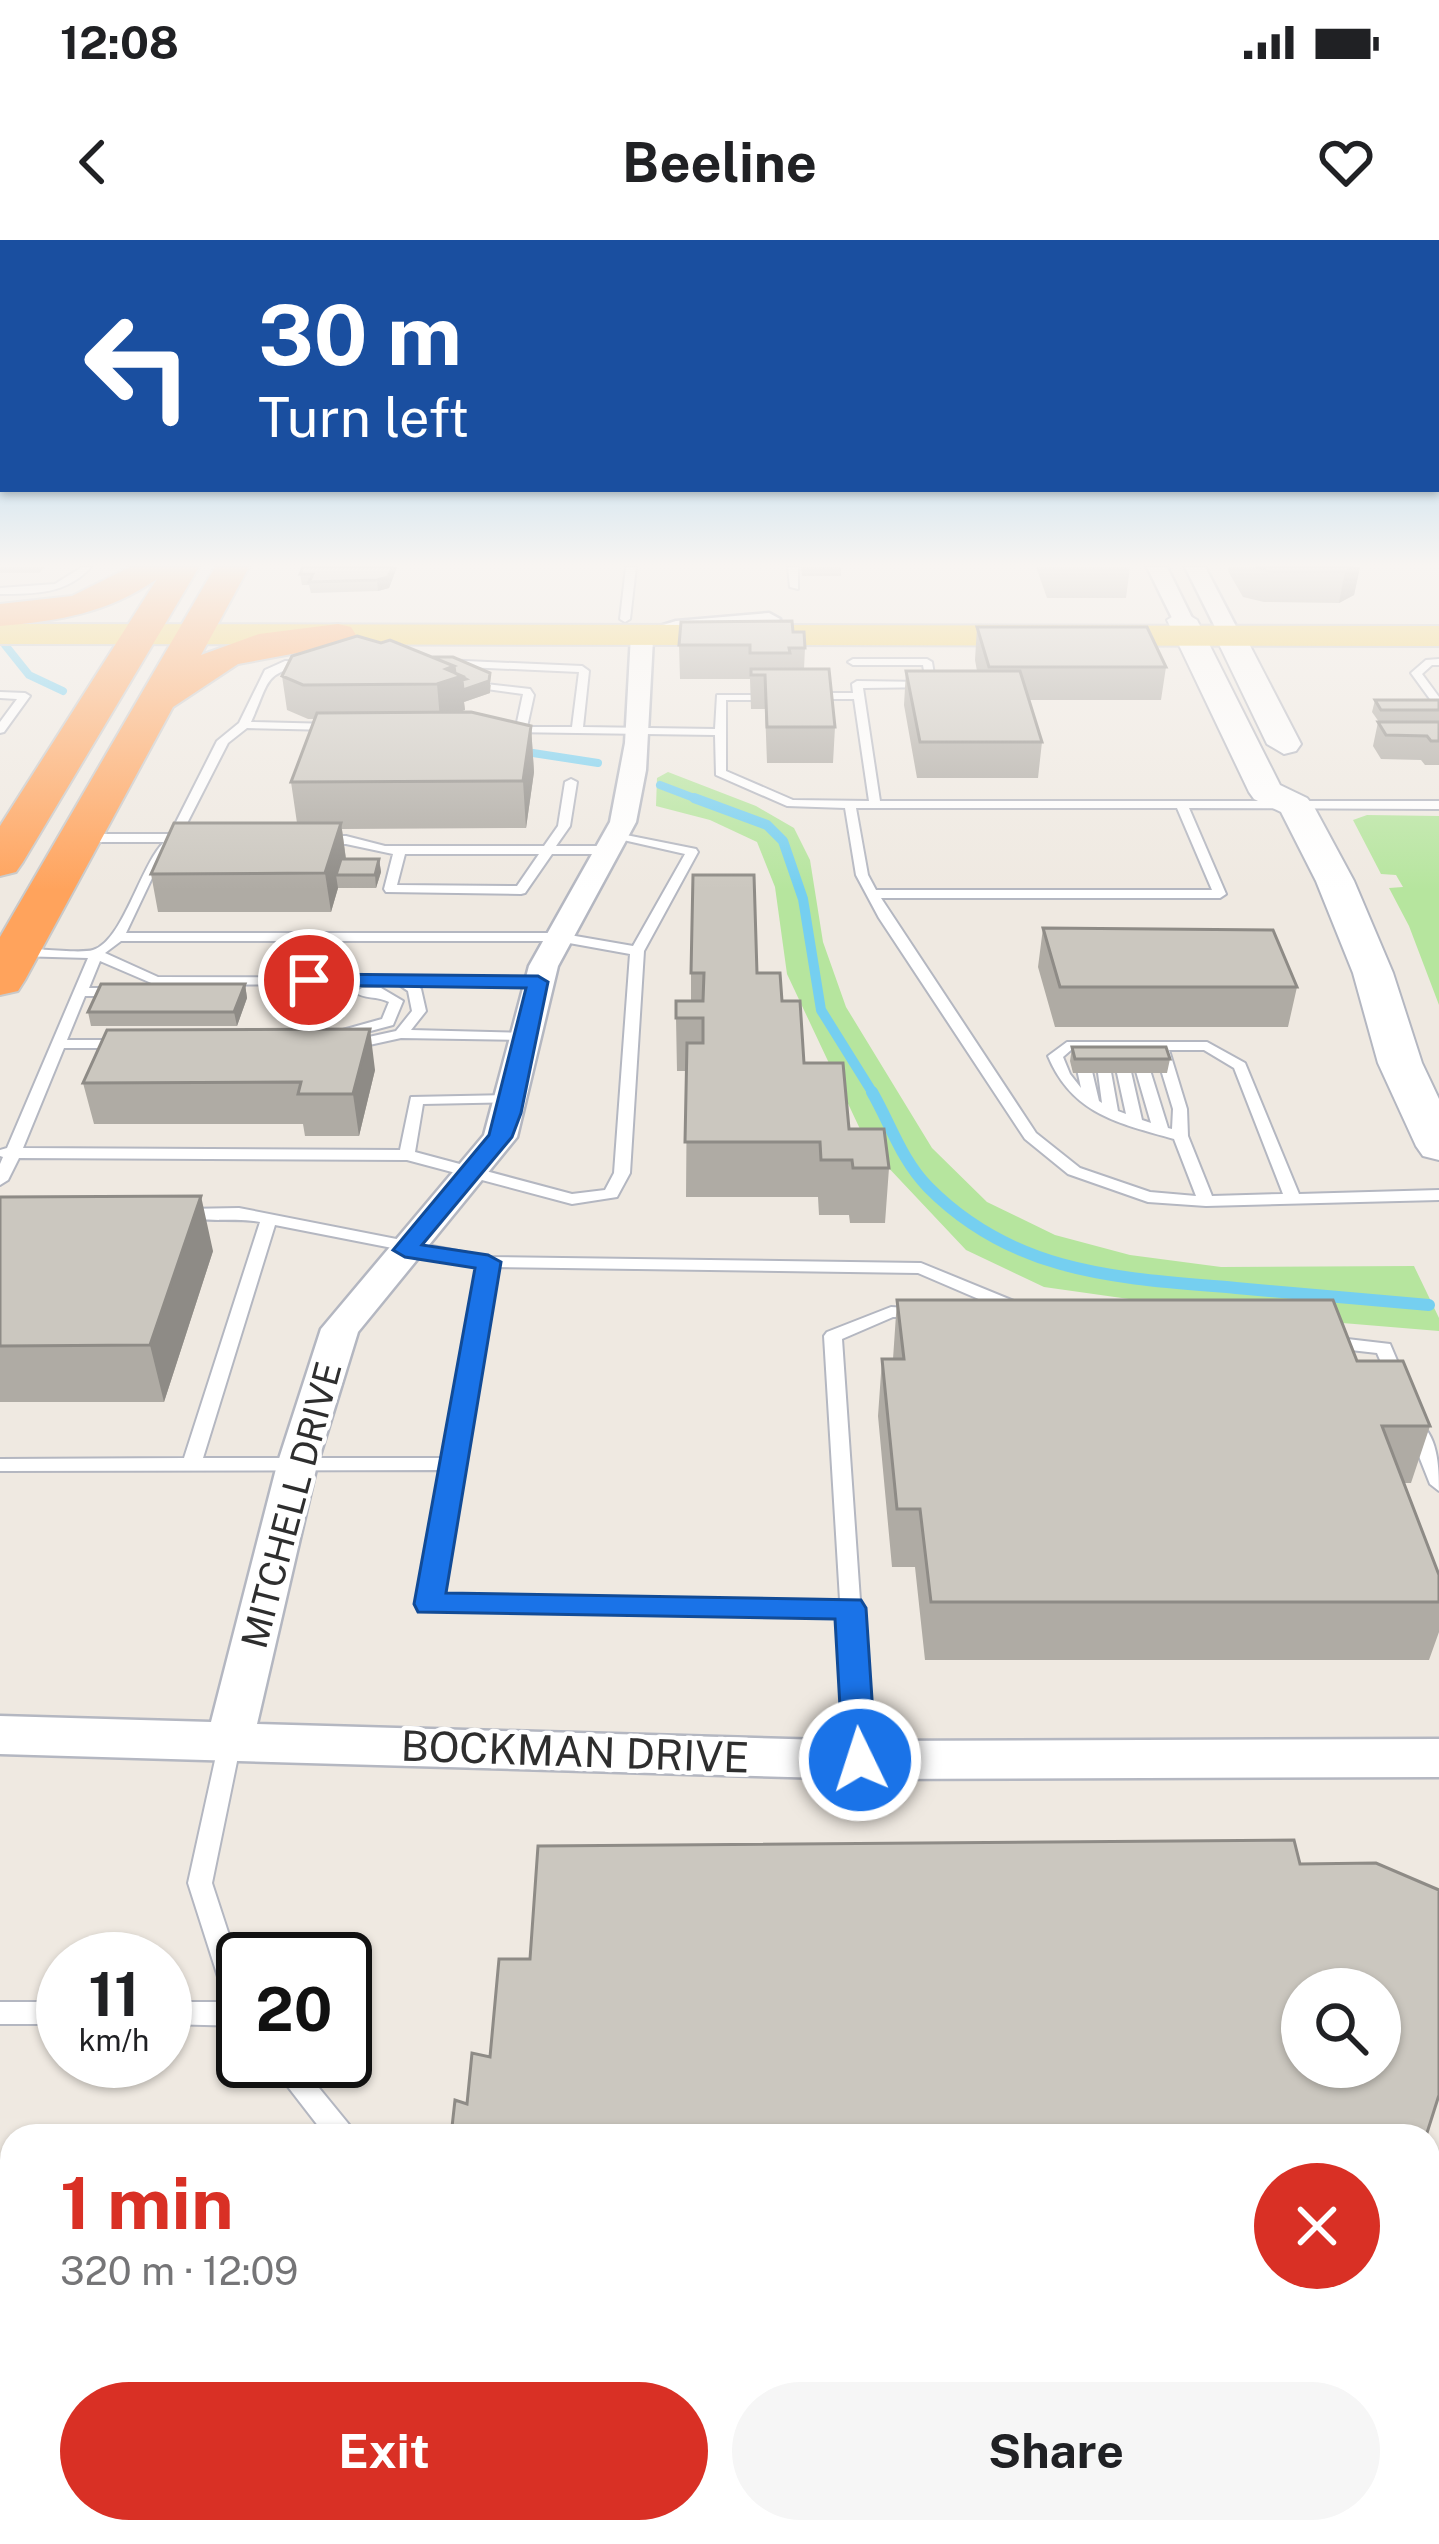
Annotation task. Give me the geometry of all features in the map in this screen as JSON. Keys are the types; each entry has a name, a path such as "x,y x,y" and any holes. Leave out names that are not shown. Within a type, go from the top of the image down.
{"highway":[{"path":"4,947 16,830 114,675"},
{"path":"4,947 80,838 172,675"},
{"path":"158,700 197,675"}],"street":[{"name":"MITCHELL DRIVE","path":"230,1740 297,1465 340,1329 500,1137 538,982 558,937 613,843 630,787 634,675"},
{"path":"1207,675 1266,792 1295,805 1354,920 1400,1064 1439,1146"},
{"path":"1249,675 1310,796 1295,805"},
{"name":"BOCKMAN DRIVE","path":"0,1735 860,1760 1439,1758"}],"lane":[{"path":"0,1180 6,1153 96,954 118,937 157,856 174,838 223,741 244,725 268,675"},
{"path":"578,732 584,675"},
{"path":"856,675 875,804"},
{"path":"930,675 932,685 721,697 720,773 791,804 1439,805"},
{"path":"1417,675 1439,704"},
{"path":"459,684 497,684 526,691 521,730"},
{"path":"0,695 25,695 0,730"},
{"path":"244,725 336,727"},
{"path":"498,730 721,732"},
{"path":"400,850 384,890 521,890 564,826 571,782"},
{"path":"850,804 862,875 871,894 1030,1136 1074,1172 1148,1197 1206,1201 1439,1195"},
{"path":"871,894 1220,894 1182,805"},
{"path":"80,838 197,839"},
{"path":"6,1153 407,1155 572,1199 611,1194 622,1173 637,951 692,852 613,843 549,850 400,850 346,840 305,840"},
{"path":"371,869 376,848"},
{"path":"118,937 558,937 637,951"},
{"path":"4,947 96,954 156,981 538,982"},
{"path":"401,980 414,989 419,1010 401,1034"},
{"path":"79,992 126,992"},
{"path":"149,992 381,992 396,1001 388,1022 321,1042 363,1045 401,1034 525,1037"},
{"path":"58,1044 146,1044"},
{"path":"1180,1136 1075,1096 1061,1078 1055,1056 1067,1046 1207,1046 1240,1066 1293,1199"},
{"path":"1078,1046 1092,1104"},
{"path":"1109,1046 1111,1113"},
{"path":"1109,1046 1135,1122"},
{"path":"1136,1046 1161,1130"},
{"path":"1161,1046 1180,1109 1180,1136 1206,1201"},
{"path":"407,1155 416,1100 512,1099"},
{"path":"167,1214 239,1213 405,1250 488,1262 920,1268 1037,1318 974,1315"},
{"path":"191,1465 269,1219"},
{"path":"488,1262 429,1604 850,1608"},
{"path":"860,1760 832,1336 891,1312 932,1314"},
{"path":"1313,1341 1384,1348 1439,1484"},
{"path":"0,1466 453,1464"},
{"path":"216,1932 200,1882 230,1740"},
{"path":"0,2013 36,2013"},
{"path":"303,2088 332,2124"}],"green space":[{"path":"668,772 756,806 794,828 810,860 823,942 846,1007 932,1148 987,1202 1055,1235 1130,1255 1221,1267 1414,1266 1439,1318 1439,1331 1235,1314 1044,1287 966,1250 868,1146 787,974 775,887 757,842 710,820 656,806 657,778"},
{"path":"1367,815 1439,816 1439,1005 1389,888 1403,887 1396,875 1381,874 1353,820"}],"building":[{"path":"458,675 490,675 489,681 463,690 466,679"},
{"path":"751,675 830,675 835,727 767,727 765,675"},
{"path":"907,675 1021,675 1042,742 920,742"},
{"path":"282,676 462,676 437,684 303,685"},
{"path":"1375,700 1439,700 1439,710 1381,710"},
{"path":"471,712 531,726 523,781 291,782 317,713"},
{"path":"1378,722 1439,722 1439,741 1427,736 1386,735"},
{"path":"174,823 341,823 325,873 151,874"},
{"path":"341,859 379,859 375,875 336,875"},
{"path":"693,875 754,875 757,973 780,973 782,1001 800,1001 804,1063 843,1063 849,1129 884,1129 889,1168 853,1168 852,1160 821,1160 820,1142 685,1142 687,1043 703,1043 703,1018 676,1018 676,1001 703,1001 704,973 691,973"},
{"path":"1043,928 1273,930 1297,987 1060,987"},
{"path":"101,984 245,984 234,1012 88,1012"},
{"path":"370,1029 353,1094 298,1094 301,1082 83,1083 107,1030"},
{"path":"1072,1047 1166,1047 1170,1059 1075,1059"},
{"path":"201,1196 150,1345 0,1346 0,1197"},
{"path":"897,1300 1333,1300 1357,1361 1403,1361 1430,1426 1382,1426 1439,1575 1439,1602 931,1602 920,1509 897,1509 882,1359 904,1359"},
{"path":"1294,1840 1300,1864 1376,1863 1439,1890 1439,2095 1430,2124 452,2124 455,2100 467,2104 472,2053 490,2057 499,1959 530,1959 538,1846"}],"waterway":[{"path":"29,675 63,691"},
{"path":"533,753 598,763"},
{"path":"660,785 698,800"},
{"path":"694,798 698,800"},
{"path":"698,800 767,825 783,841 803,899 821,1010 874,1095"},
{"path":"872,1092 903,1153 928,1187 961,1216 1033,1255 1111,1275 1429,1305"}],"route":[{"path":"309,980 538,982 510,1113 500,1137 405,1250 488,1262 429,1604 850,1608 860,1760"}]}
